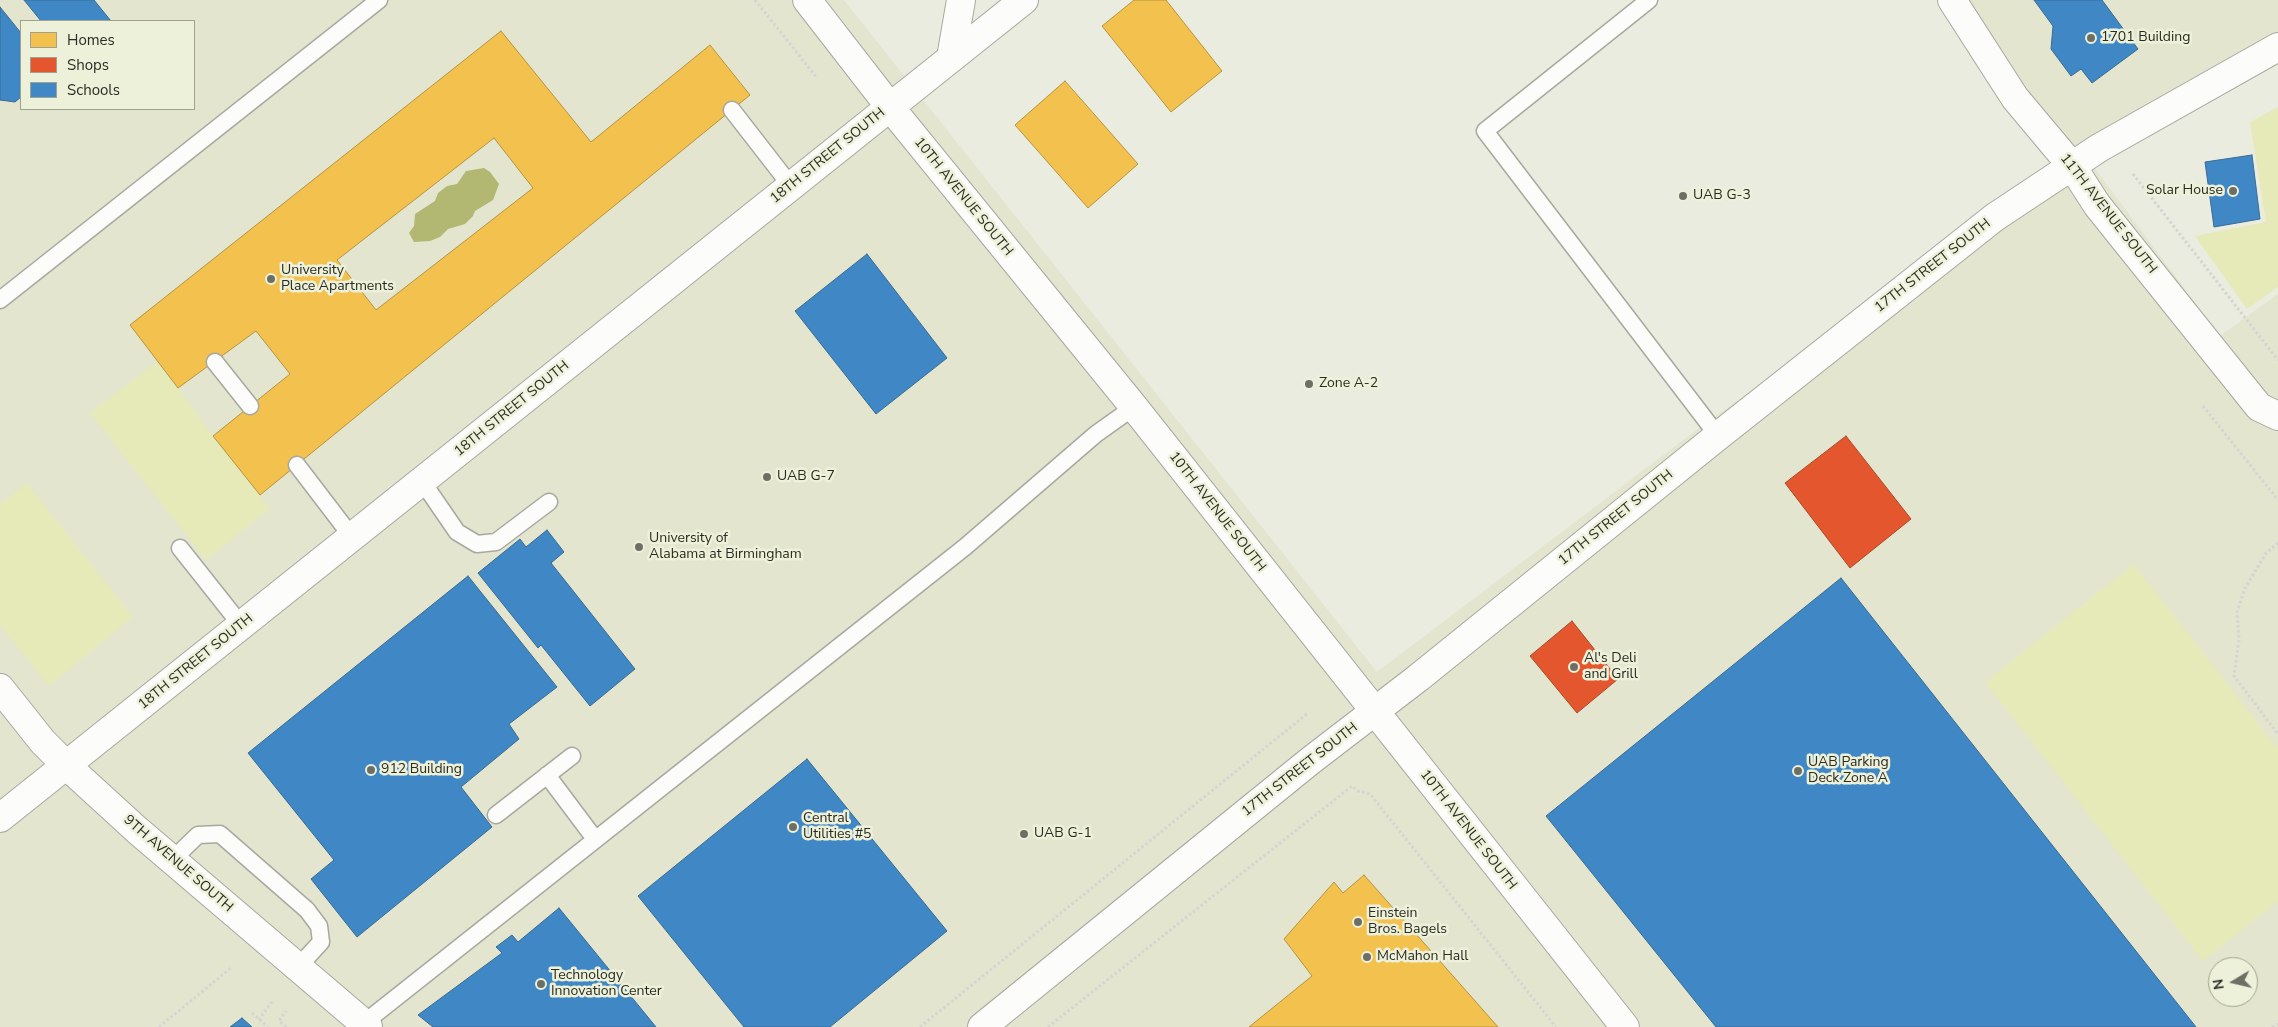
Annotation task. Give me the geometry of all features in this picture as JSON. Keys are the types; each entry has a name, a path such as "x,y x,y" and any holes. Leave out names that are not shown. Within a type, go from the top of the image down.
{"street":[{"name":"10TH AVENUE SOUTH","path":"807,0 890,107 1134,407 1625,1027"},
{"path":"952,58 961,0"},
{"name":"18TH STREET SOUTH","path":"0,818 1024,0"},
{"name":"11TH AVENUE SOUTH","path":"1952,0 2015,98 2072,166 2098,206 2259,407 2278,416"},
{"name":"17TH STREET SOUTH","path":"982,1027 1718,436 1995,217 2099,148 2278,48"},
{"name":"9TH AVENUE SOUTH","path":"0,688 43,742 67,766 172,860 366,1025"}],"lane":[{"path":"0,300 379,0"},
{"path":"1649,0 1485,131 1718,436"},
{"path":"732,110 792,186"},
{"path":"215,362 250,406"},
{"path":"366,1025 595,839 965,546 1096,434 1134,407"},
{"path":"297,465 352,537"},
{"path":"422,482 457,532 477,544 496,542 549,502"},
{"path":"180,548 241,625"},
{"path":"496,814 572,756"},
{"path":"548,775 595,839"},
{"path":"172,860 198,834 220,834 307,910 318,926 320,942 298,967"}],"path":[{"path":"755,0 817,78"},
{"path":"2132,174 2278,360"},
{"path":"2203,406 2278,500"},
{"path":"2278,543 2266,553 2245,588 2237,612 2239,640 2234,676 2278,734"},
{"path":"920,1027 1308,713"},
{"path":"1048,1027 1352,786 1358,791 1370,794 1556,1027"},
{"path":"159,1027 232,967"},
{"path":"259,1020 273,1000"},
{"path":"286,1011 279,1021 286,1027"},
{"path":"252,1014 268,1027"},
{"path":"2272,1027 2278,1024"}],"shaded area":[{"name":"University of Alabama at Birmingham","path":"0,0 844,0 1377,672 1707,422 1995,217 2071,166 1940,0 2278,0 2278,47 2087,158 2220,336 2278,294 2278,1027 0,1027"},
{"path":"2278,107 2278,287 2247,309 2195,236 2266,222 2250,122"},
{"path":"484,168 490,172 499,184 493,200 475,211 465,224 448,229 440,237 430,241 414,242 409,233 414,226 415,214 435,201 438,193 447,186 457,184 466,171"},
{"path":"158,361 269,509 206,560 90,413"},
{"path":"27,483 133,617 49,686 0,625 0,504"},
{"path":"2134,564 2278,749 2278,901 2203,961 1985,682"}],"building: Homes":[{"path":"1134,0 1166,0 1222,71 1171,112 1102,26"},
{"name":"University Place Apartments","path":"501,31 591,142 710,45 750,95 260,495 213,436 290,374 256,331 178,388 130,325","holes":["494,138 533,188 376,310 337,260"]},
{"path":"1065,81 1138,164 1088,208 1015,125"},
{"name":"McMahon Hall","path":"1364,875 1498,1027 1249,1027 1312,976 1284,939 1334,882 1343,893"}],"building: Shops":[{"path":"1846,436 1911,519 1850,568 1785,483"},
{"name":"Al's Deli and Grill","path":"1572,621 1618,679 1577,713 1530,656"}],"building: Schools":[{"path":"24,0 94,0 110,20 40,20"},
{"name":"1701 Building","path":"2034,0 2102,0 2138,49 2092,83 2081,69 2071,76 2051,49 2053,26"},
{"path":"0,7 20,32 20,98 15,102 0,100"},
{"name":"Solar House","path":"2252,155 2260,219 2214,227 2205,162"},
{"path":"867,254 947,358 876,414 795,311"},
{"path":"547,530 564,552 551,563 635,669 590,706 541,645 538,648 478,573 520,539 526,547"},
{"name":"912 Building","path":"468,576 557,687 509,724 519,739 461,787 492,827 357,937 311,879 334,860 248,753"},
{"name":"UAB Parking Deck Zone A","path":"1841,578 2196,1027 1716,1027 1546,816"},
{"name":"Central Utilities #5","path":"807,759 947,931 830,1027 744,1027 638,896"},
{"name":"Technology Innovation Center","path":"559,908 656,1027 433,1027 418,1015 502,953 496,947 512,935 518,942"},
{"path":"242,1018 252,1027 230,1027"}],"place":[{"name":"1701 Building","path":"2091,38"},
{"name":"Solar House","path":"2233,191"},
{"name":"UAB G-3","path":"1683,196"},
{"name":"University Place Apartments","path":"271,279"},
{"name":"Zone A-2","path":"1309,384"},
{"name":"UAB G-7","path":"767,477"},
{"name":"University of Alabama at Birmingham","path":"639,547"},
{"name":"Al's Deli and Grill","path":"1574,667"},
{"name":"912 Building","path":"371,770"},
{"name":"UAB Parking Deck Zone A","path":"1798,771"},
{"name":"Central Utilities #5","path":"793,827"},
{"name":"UAB G-1","path":"1024,834"},
{"name":"Einstein Bros. Bagels","path":"1358,922"},
{"name":"McMahon Hall","path":"1367,957"},
{"name":"Technology Innovation Center","path":"541,984"}]}
